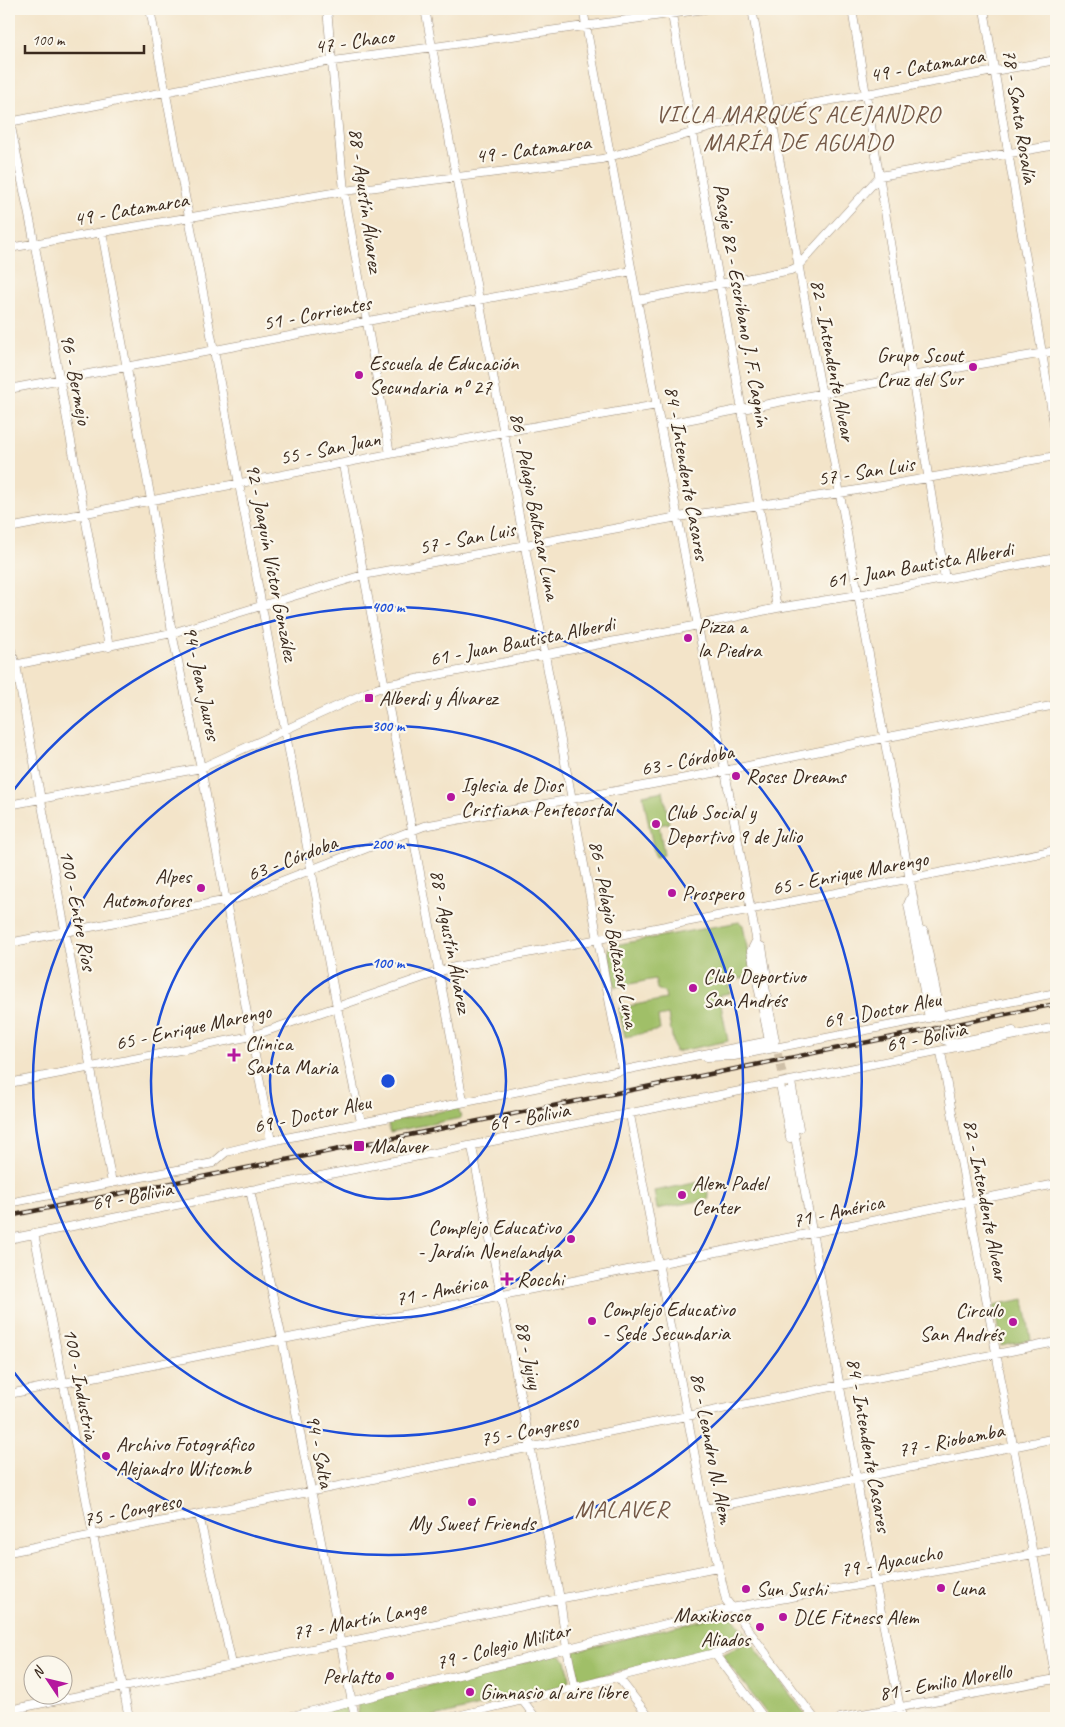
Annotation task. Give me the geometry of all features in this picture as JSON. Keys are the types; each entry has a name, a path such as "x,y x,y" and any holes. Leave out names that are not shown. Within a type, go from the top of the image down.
{"street":[{"name":"92 - Joaquín Víctor González","path":"150,9 337,1007 361,1122"},
{"name":"88 - Agustín Álvarez","path":"327,9 344,190 390,454"},
{"name":"86 - Pelagio Baltasar Luna","path":"425,9 502,432 546,655 622,1069"},
{"name":"84 - Intendente Casares","path":"583,9 658,405 756,943 772,1040 771,1049"},
{"name":"47 - Chaco","path":"9,120 332,62 586,27 672,12 705,9"},
{"name":"82 - Intendente Alvear","path":"752,9 772,111 798,267 909,880 912,894 918,901 935,1016"},
{"path":"852,9 867,93 927,478 945,578"},
{"name":"78 - Santa Rosalía","path":"984,9 1056,436"},
{"name":"Pasaje 82 - Escribano J. F. Cagnín","path":"672,12 778,608"},
{"name":"49 - Catamarca","path":"9,248 344,190 611,157 693,132 772,111 1056,60"},
{"name":"96 - Bermejo","path":"9,120 109,647"},
{"path":"638,300 791,270 798,267 880,176 1056,145"},
{"name":"94 - Jean Jaures","path":"102,232 151,500 172,633 201,768 271,1141"},
{"name":"51 - Corrientes","path":"9,389 632,271"},
{"path":"661,424 911,376 1056,351"},
{"name":"55 - San Juan","path":"9,528 502,432 658,405"},
{"name":"57 - San Luis","path":"12,666 172,633 363,575 678,517 840,493 1056,456"},
{"name":"88 - Agustín Álvarez","path":"343,464 463,1100"},
{"name":"61 - Juan Bautista Alberdi","path":"9,805 201,768 385,686 778,608 1056,558"},
{"name":"100 - Entre Ríos","path":"9,644 112,1183"},
{"name":"63 - Córdoba","path":"9,943 226,901 412,830 724,771 1056,705"},
{"name":"65 - Enrique Marengo","path":"9,1083 252,1036 439,970 1056,850"},
{"name":"82 - Intendente Alvear","path":"912,894 908,904 935,1016"},
{"name":"84 - Intendente Casares","path":"756,943 762,948 780,1048"},
{"name":"69 - Doctor Aleu","path":"685,1057 734,1056 1056,993"},
{"name":"69 - Bolivia","path":"944,1040 953,1043 1038,1026 1056,1027"},
{"name":"69 - Bolivia","path":"9,1239 472,1147 1056,1027"},
{"name":"69 - Doctor Aleu","path":"9,1204 213,1163 226,1152 271,1141 463,1100 772,1040"},
{"name":"82 - Intendente Alvear","path":"941,1052 1056,1679"},
{"name":"84 - Intendente Casares","path":"791,1082 810,1190 808,1207"},
{"name":"84 - Intendente Casares","path":"780,1084 801,1193 808,1207"},
{"name":"84 - Intendente Casares","path":"787,1092 875,1582 902,1718"},
{"name":"86 - Leandro N. Alem","path":"630,1115 705,1509 717,1568 726,1600 814,1718"},
{"name":"88 - Jujuy","path":"472,1147 560,1599 575,1689"},
{"name":"71 - América","path":"9,1394 659,1266 1056,1184"},
{"name":"94 - Salta","path":"250,1190 282,1339 338,1642 355,1718"},
{"name":"100 - Industria","path":"34,1234 129,1718"},
{"name":"75 - Congreso","path":"9,1552 1056,1342"},
{"name":"77 - Riobamba","path":"705,1509 1056,1438"},
{"path":"200,1515 232,1664"},
{"name":"79 - Ayacucho","path":"731,1608 1056,1550"},
{"name":"77 - Martín Lange","path":"9,1710 123,1688 338,1642 717,1568"},
{"name":"79 - Colegio Militar","path":"284,1718 731,1608"},
{"path":"449,1718 575,1689 715,1653 752,1637"},
{"path":"715,1653 764,1718"},
{"path":"618,1677 650,1718"},
{"name":"81 - Emilio Morello","path":"840,1718 1056,1679"},
{"path":"523,1701 536,1718"}],"green space":[{"name":"Club Social y Deportivo 9 de Julio","path":"663,791 669,823 659,825 664,855 655,857 643,795"},
{"name":"Club Deportivo San Andrés","path":"739,922 743,925 752,976 728,981 730,993 719,995 728,1041 675,1052 668,1015 658,1017 660,1030 625,1037 619,1008 666,999 665,993 657,989 655,979 615,987 609,946"},
{"path":"458,1108 461,1118 390,1132 388,1122"},
{"name":"Alem Padel Center","path":"705,1181 709,1199 657,1209 654,1191"},
{"name":"Circulo San Andrés","path":"1024,1299 1031,1340 1001,1346 994,1305"},
{"path":"726,1614 731,1615 745,1634 744,1637 709,1651 580,1679 574,1658 575,1652 578,1650"},
{"path":"750,1641 808,1718 770,1718 722,1655"},
{"path":"558,1654 566,1660 570,1680 563,1686 430,1718 359,1718 357,1703"},
{"path":"345,1707 349,1718 297,1718"}],"tunnel":[{"path":"934,1013 939,1034 944,1040"},
{"path":"775,1042 787,1092"}],"railway":[{"path":"9,1216 1056,1004"}],"place":[{"name":"Grupo Scout Cruz del Sur","path":"973,367"},
{"name":"Escuela de Educación Secundaria nº 27","path":"359,375"},
{"name":"Pizza a la Piedra","path":"688,638"},
{"name":"Alberdi y Álvarez","path":"369,698"},
{"name":"Roses Dreams","path":"736,776"},
{"name":"Iglesia de Dios Cristiana Pentecostal","path":"451,797"},
{"name":"Club Social y Deportivo 9 de Julio","path":"656,824"},
{"name":"Alpes Automotores","path":"201,888"},
{"name":"Prospero","path":"672,893"},
{"name":"Club Deportivo San Andrés","path":"693,988"},
{"name":"Clinica Santa Maria","path":"234,1055"},
{"name":"Malaver","path":"359,1146"},
{"name":"Alem Padel Center","path":"682,1195"},
{"name":"Complejo Educativo - Jardín Nenelandya","path":"571,1239"},
{"name":"Rocchi","path":"507,1279"},
{"name":"Complejo Educativo - Sede Secundaria","path":"592,1321"},
{"name":"Circulo San Andrés","path":"1013,1322"},
{"name":"Archivo Fotográfico Alejandro Witcomb","path":"106,1456"},
{"name":"My Sweet Friends","path":"472,1502"},
{"name":"Luna","path":"941,1588"},
{"name":"Sun Sushi","path":"746,1589"},
{"name":"DLE Fitness Alem","path":"783,1617"},
{"name":"Maxikiosco Aliados","path":"760,1627"},
{"name":"Perlatto","path":"390,1676"},
{"name":"Gimnasio al aire libre","path":"470,1692"}],"district":[{"name":"VILLA MARQUÉS ALEJANDRO MARÍA DE AGUADO","path":"798,128"},
{"name":"MALAVER","path":"622,1509"}]}
